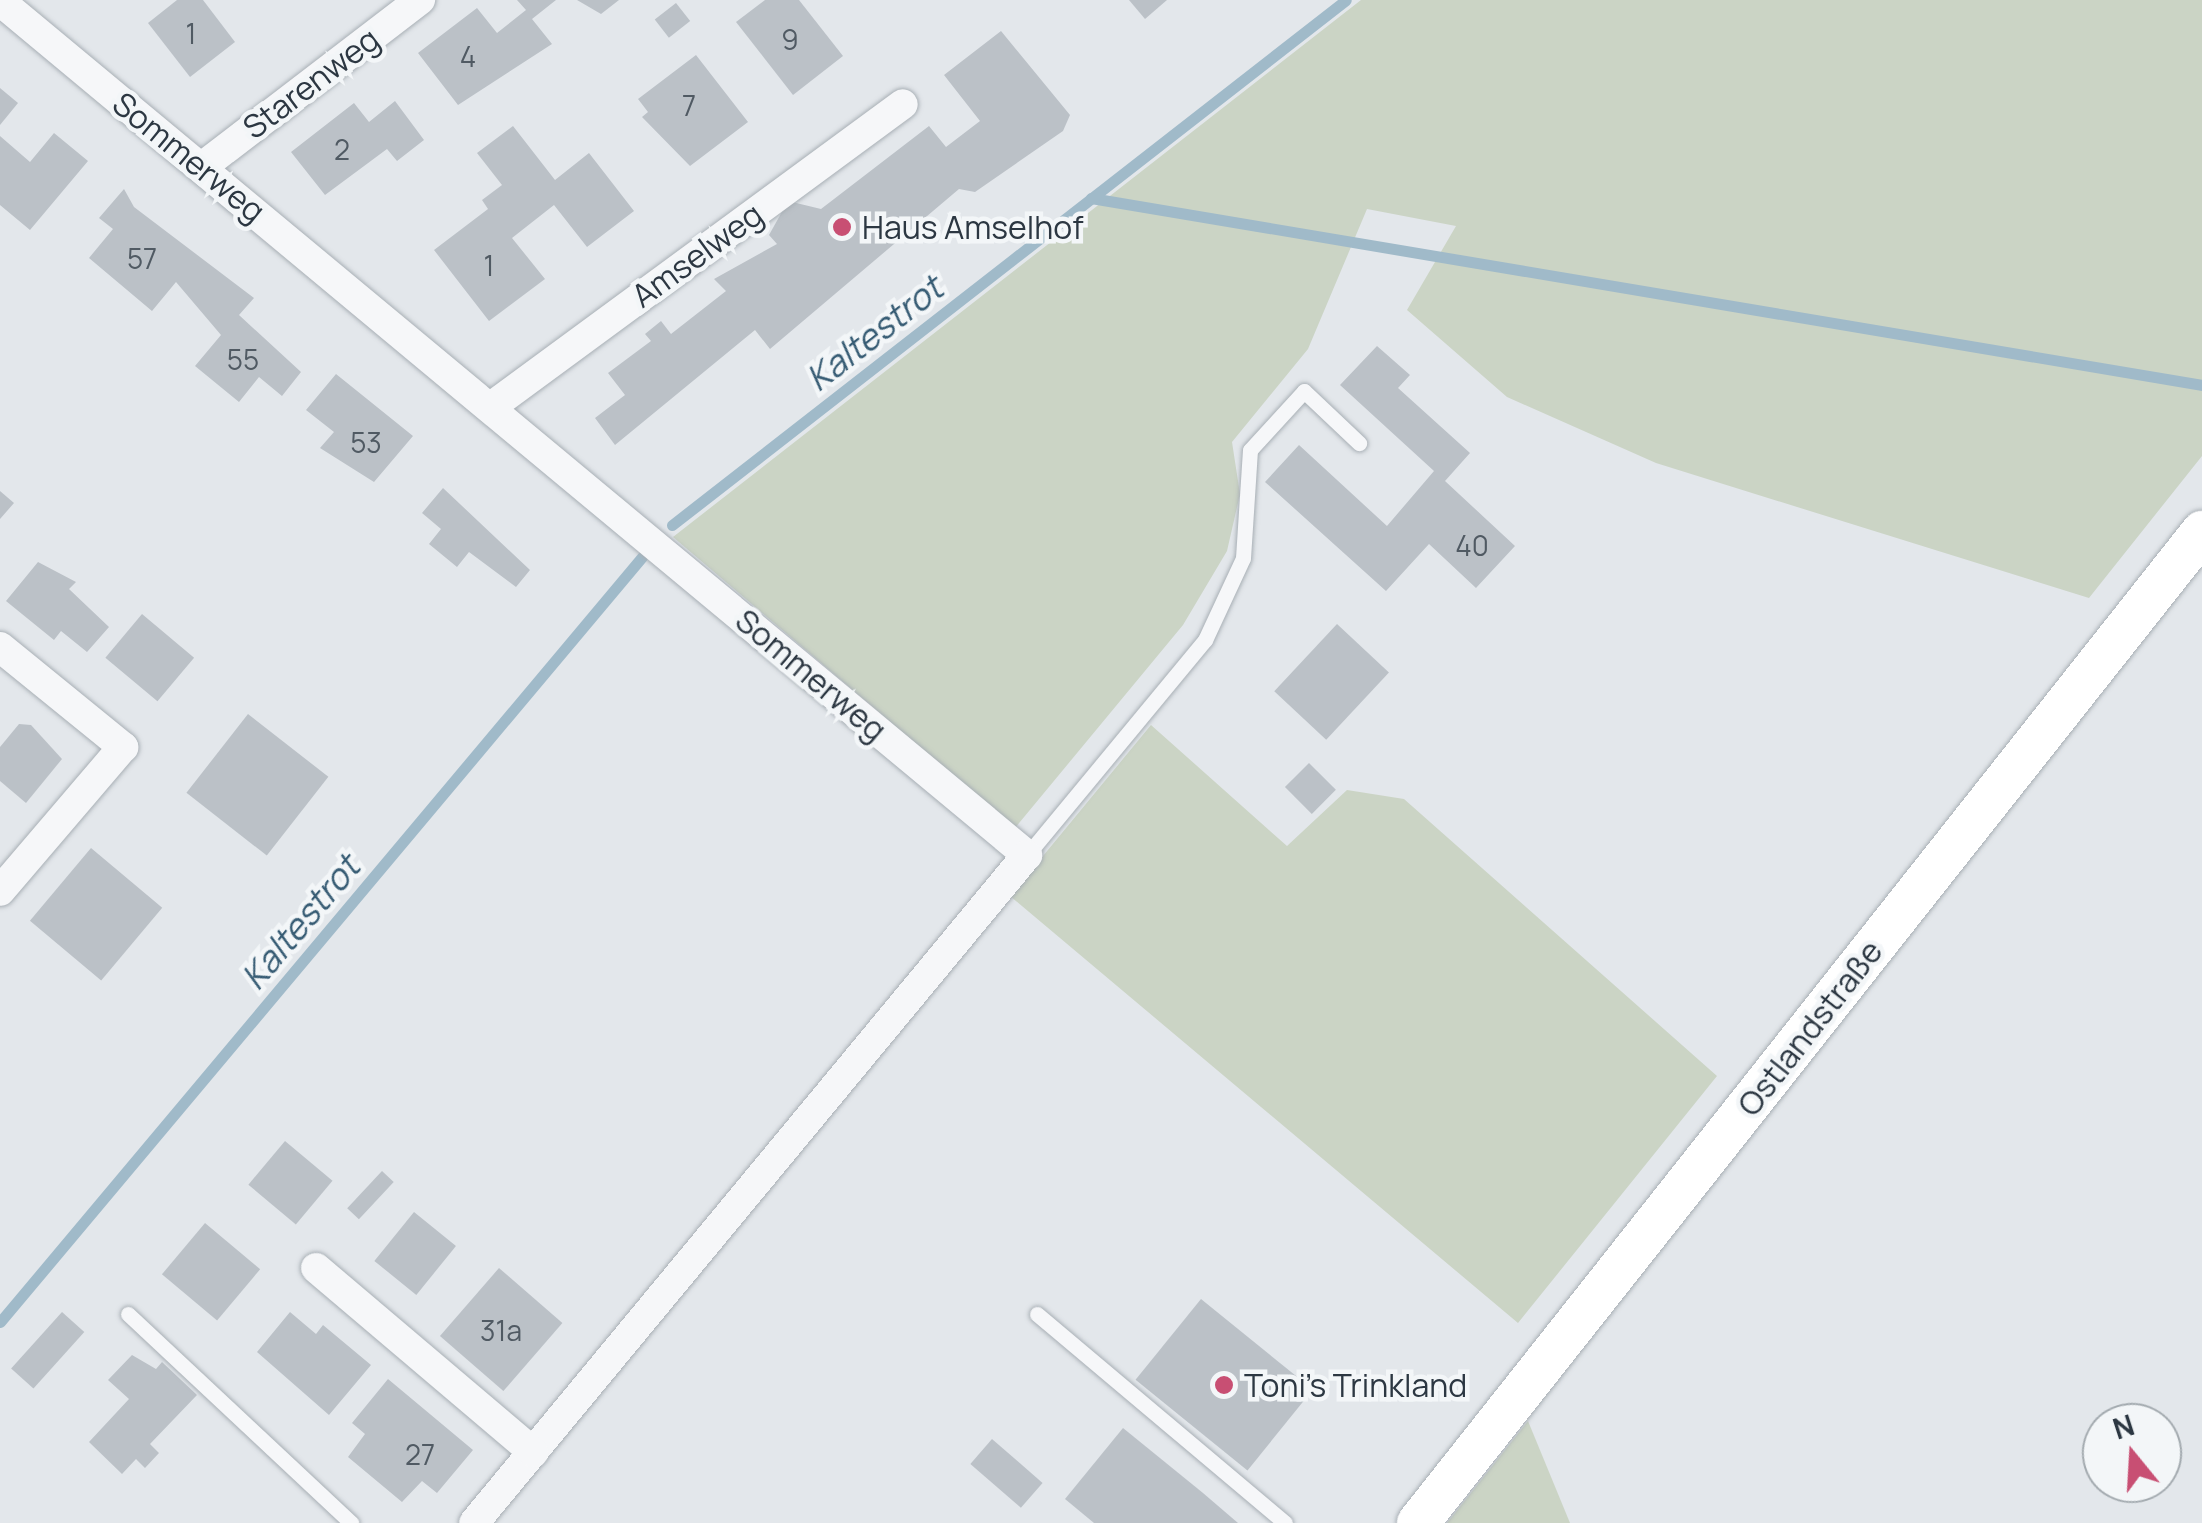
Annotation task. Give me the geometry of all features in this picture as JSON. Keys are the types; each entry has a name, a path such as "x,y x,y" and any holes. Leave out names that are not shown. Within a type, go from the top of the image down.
{"main road":[{"name":"Ostlandstraße","path":"1418,1523 2202,532"}],"street":[{"name":"Starenweg","path":"202,167 420,0"},
{"name":"Sommerweg","path":"0,1 1026,855"},
{"name":"Amselweg","path":"491,407 904,104"},
{"path":"0,648 123,747 0,892"},
{"path":"474,1523 1026,855"},
{"path":"316,1268 534,1452"}],"lane":[{"path":"1026,855 1205,640 1242,558 1250,450 1304,391 1360,443"},
{"path":"128,1314 351,1523"},
{"path":"1037,1314 1285,1523"}],"green space":[{"path":"1361,0 2202,0 2202,456 2089,598 1656,463 1507,397 1407,310 1456,226 1367,209 1308,349 1232,442 1240,494 1227,551 1183,625 1015,828 673,537"},
{"path":"1151,725 1287,846 1347,790 1404,799 1717,1076 1518,1323 1010,896"},
{"path":"1528,1421 1570,1523 1447,1523"}],"building":[{"path":"177,0 203,0 235,42 190,77 148,23"},
{"path":"517,0 556,0 532,19 552,44 458,105 418,53 477,8 497,33 526,10"},
{"path":"577,0 619,0 601,14"},
{"path":"765,0 799,0 843,56 793,95 736,22"},
{"path":"1129,0 1167,0 1145,19"},
{"path":"676,3 690,21 669,38 655,20"},
{"name":"Haus Amselhof","path":"1001,31 1070,115 1063,131 975,192 959,189 770,349 755,330 615,445 595,418 625,395 608,373 651,341 645,334 661,321 671,334 726,291 714,279 777,244 769,235 788,201 821,209 929,126 946,147 980,121 944,75"},
{"path":"696,55 748,122 690,166 642,117 648,112 638,99"},
{"path":"0,88 18,103 0,125"},
{"path":"395,101 424,140 397,161 387,149 325,195 291,152 354,103 369,122"},
{"path":"513,126 555,180 589,153 634,211 587,247 554,205 512,238 545,279 489,321 434,250 488,209 482,200 502,185 477,153"},
{"path":"54,133 88,161 30,230 0,205 0,136 30,162"},
{"path":"124,189 134,207 254,298 239,315 301,372 282,396 259,377 239,402 195,366 221,335 176,282 152,311 89,258 113,229 99,218"},
{"path":"1377,346 1410,375 1398,388 1470,453 1445,481 1515,546 1476,588 1429,544 1386,591 1265,482 1299,445 1387,526 1434,471 1340,385"},
{"path":"336,374 413,436 374,482 320,448 334,432 306,410"},
{"path":"443,488 530,570 516,587 469,552 457,567 429,544 441,529 422,513"},
{"path":"0,491 14,503 0,519"},
{"path":"38,562 76,582 69,589 109,627 87,652 61,631 54,640 6,601"},
{"path":"142,614 194,658 157,701 105,658"},
{"path":"1337,624 1389,672 1326,740 1274,691"},
{"path":"248,714 328,777 267,856 186,793"},
{"path":"19,724 31,725 62,759 26,803 0,781 0,747"},
{"path":"1309,763 1336,790 1312,814 1285,787"},
{"path":"91,848 162,908 101,981 30,921"},
{"path":"285,1141 332,1181 296,1225 248,1185"},
{"path":"382,1171 394,1182 359,1219 347,1208"},
{"path":"414,1212 456,1246 416,1295 374,1261"},
{"path":"205,1223 260,1269 217,1321 162,1274"},
{"path":"499,1268 562,1323 503,1391 440,1336"},
{"name":"Toni's Trinkland","path":"1201,1299 1313,1390 1247,1470 1136,1380"},
{"path":"62,1312 84,1332 33,1389 11,1368"},
{"path":"290,1312 316,1334 323,1325 371,1365 329,1415 257,1352"},
{"path":"132,1355 156,1369 162,1362 197,1395 150,1444 159,1453 145,1468 136,1459 122,1474 89,1442 129,1399 108,1380"},
{"path":"388,1379 473,1450 437,1493 422,1481 402,1502 348,1457 365,1434 352,1423"},
{"path":"1123,1428 1238,1523 1094,1523 1065,1499"},
{"path":"992,1439 1043,1483 1021,1508 970,1464"}],"waterway":[{"name":"Kaltestrot","path":"672,525 1346,0"},
{"path":"1091,198 2202,385"},
{"name":"Kaltestrot","path":"0,1322 642,557"}],"place":[{"name":"Haus Amselhof","path":"842,227"},
{"name":"Toni's Trinkland","path":"1224,1385"}]}
